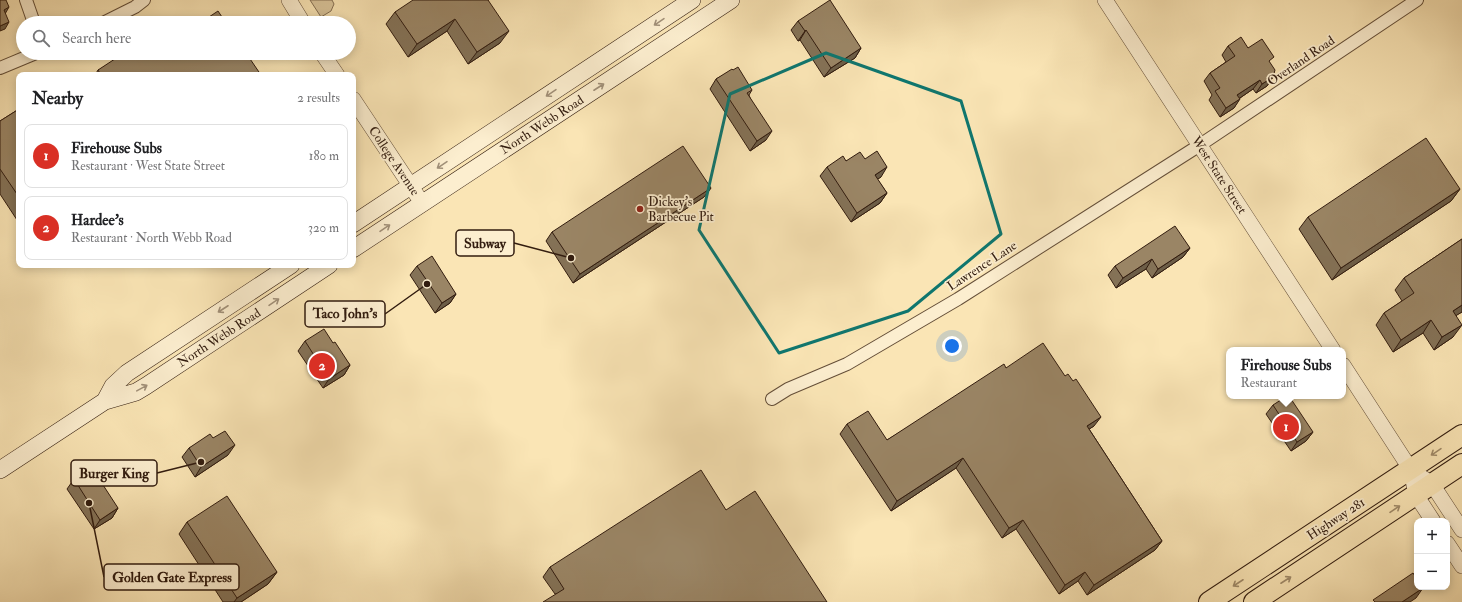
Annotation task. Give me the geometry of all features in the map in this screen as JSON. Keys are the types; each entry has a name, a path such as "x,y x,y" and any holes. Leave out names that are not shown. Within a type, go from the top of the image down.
{"highway":[{"name":"Highway 281","path":"1209,602 1462,435"},
{"name":"Highway 281","path":"1254,602 1462,464"}],"main road":[{"name":"North Webb Road","path":"356,222 692,0"},
{"name":"North Webb Road","path":"356,247 731,0"},
{"name":"North Webb Road","path":"105,400 113,386 127,373 286,268"},
{"name":"North Webb Road","path":"0,470 105,400 136,392 146,386 324,268"}],"street":[{"path":"26,0 32,16"},
{"path":"117,16 135,7 144,0"},
{"path":"289,0 299,16"},
{"name":"West State Street","path":"1105,0 1331,347"},
{"name":"Overland Road","path":"1200,145 1417,0"},
{"path":"0,68 19,60"},
{"path":"327,60 335,72"},
{"name":"College Avenue","path":"356,104 422,204"},
{"name":"Lawrence Lane","path":"772,399 788,389 847,364 958,299 1200,145"},
{"path":"1346,370 1424,490 1462,530"},
{"path":"1424,490 1432,518"},
{"path":"1450,548 1462,566"}],"highlighted area":[{"path":"826,53 961,101 1001,234 908,311 779,353 699,230 730,94"}],"shaded area":[{"path":"310,0 332,0 334,4 331,11 320,16"}],"building":[{"path":"0,0 6,0 9,7 4,10 9,22 0,26"},
{"path":"413,0 488,0 509,31 477,52 455,19 417,44 395,12"},
{"path":"830,0 861,48 831,68 806,30 805,31 798,21"},
{"path":"218,11 221,16 210,16"},
{"path":"1241,37 1248,48 1262,39 1274,57 1269,61 1275,70 1273,77 1262,84 1260,80 1237,95 1240,99 1226,108 1215,91 1220,88 1210,73 1235,56 1228,46"},
{"path":"113,60 251,60 259,72 99,72 98,70"},
{"path":"738,67 752,90 747,93 772,131 757,141 716,79"},
{"path":"16,111 16,193 0,169 0,121"},
{"path":"1426,138 1460,189 1341,268 1308,217"},
{"path":"683,146 711,188 580,274 552,232"},
{"path":"877,151 887,167 875,175 887,193 857,213 827,167 843,156 846,161 860,152 865,159"},
{"path":"1175,226 1190,248 1158,269 1152,259 1123,278 1115,266"},
{"path":"1462,239 1462,305 1453,311 1462,325 1442,337 1431,320 1401,340 1384,313 1414,293 1404,278"},
{"path":"432,256 456,294 442,303 417,266"},
{"path":"324,329 333,343 335,342 350,365 329,379 305,341"},
{"path":"1043,343 1065,376 1068,374 1073,381 1076,379 1101,417 1087,426 1162,541 1094,585 1085,572 1065,585 1023,520 1009,528 963,458 897,501 847,424 868,411 887,440 1004,364 1006,368"},
{"path":"1282,399 1291,399 1313,432 1297,442 1273,405"},
{"path":"225,431 235,445 201,467 189,448 210,434 213,438"},
{"path":"92,468 118,508 100,520 74,479"},
{"path":"701,470 726,510 755,491 827,602 543,602 564,589 550,567"},
{"path":"227,496 277,572 237,598 187,522"},
{"path":"1413,573 1414,574 1414,590 1420,590 1402,602 1375,602 1373,600"}],"place":[{"name":"Dickey's Barbecue Pit","path":"640,209"},
{"name":"Subway","path":"571,258"},
{"name":"Taco John's","path":"427,284"},
{"name":"Hardee's","path":"322,366"},
{"name":"Firehouse Subs","path":"1286,427"},
{"name":"Burger King","path":"201,462"},
{"name":"Golden Gate Express","path":"89,503"}]}
